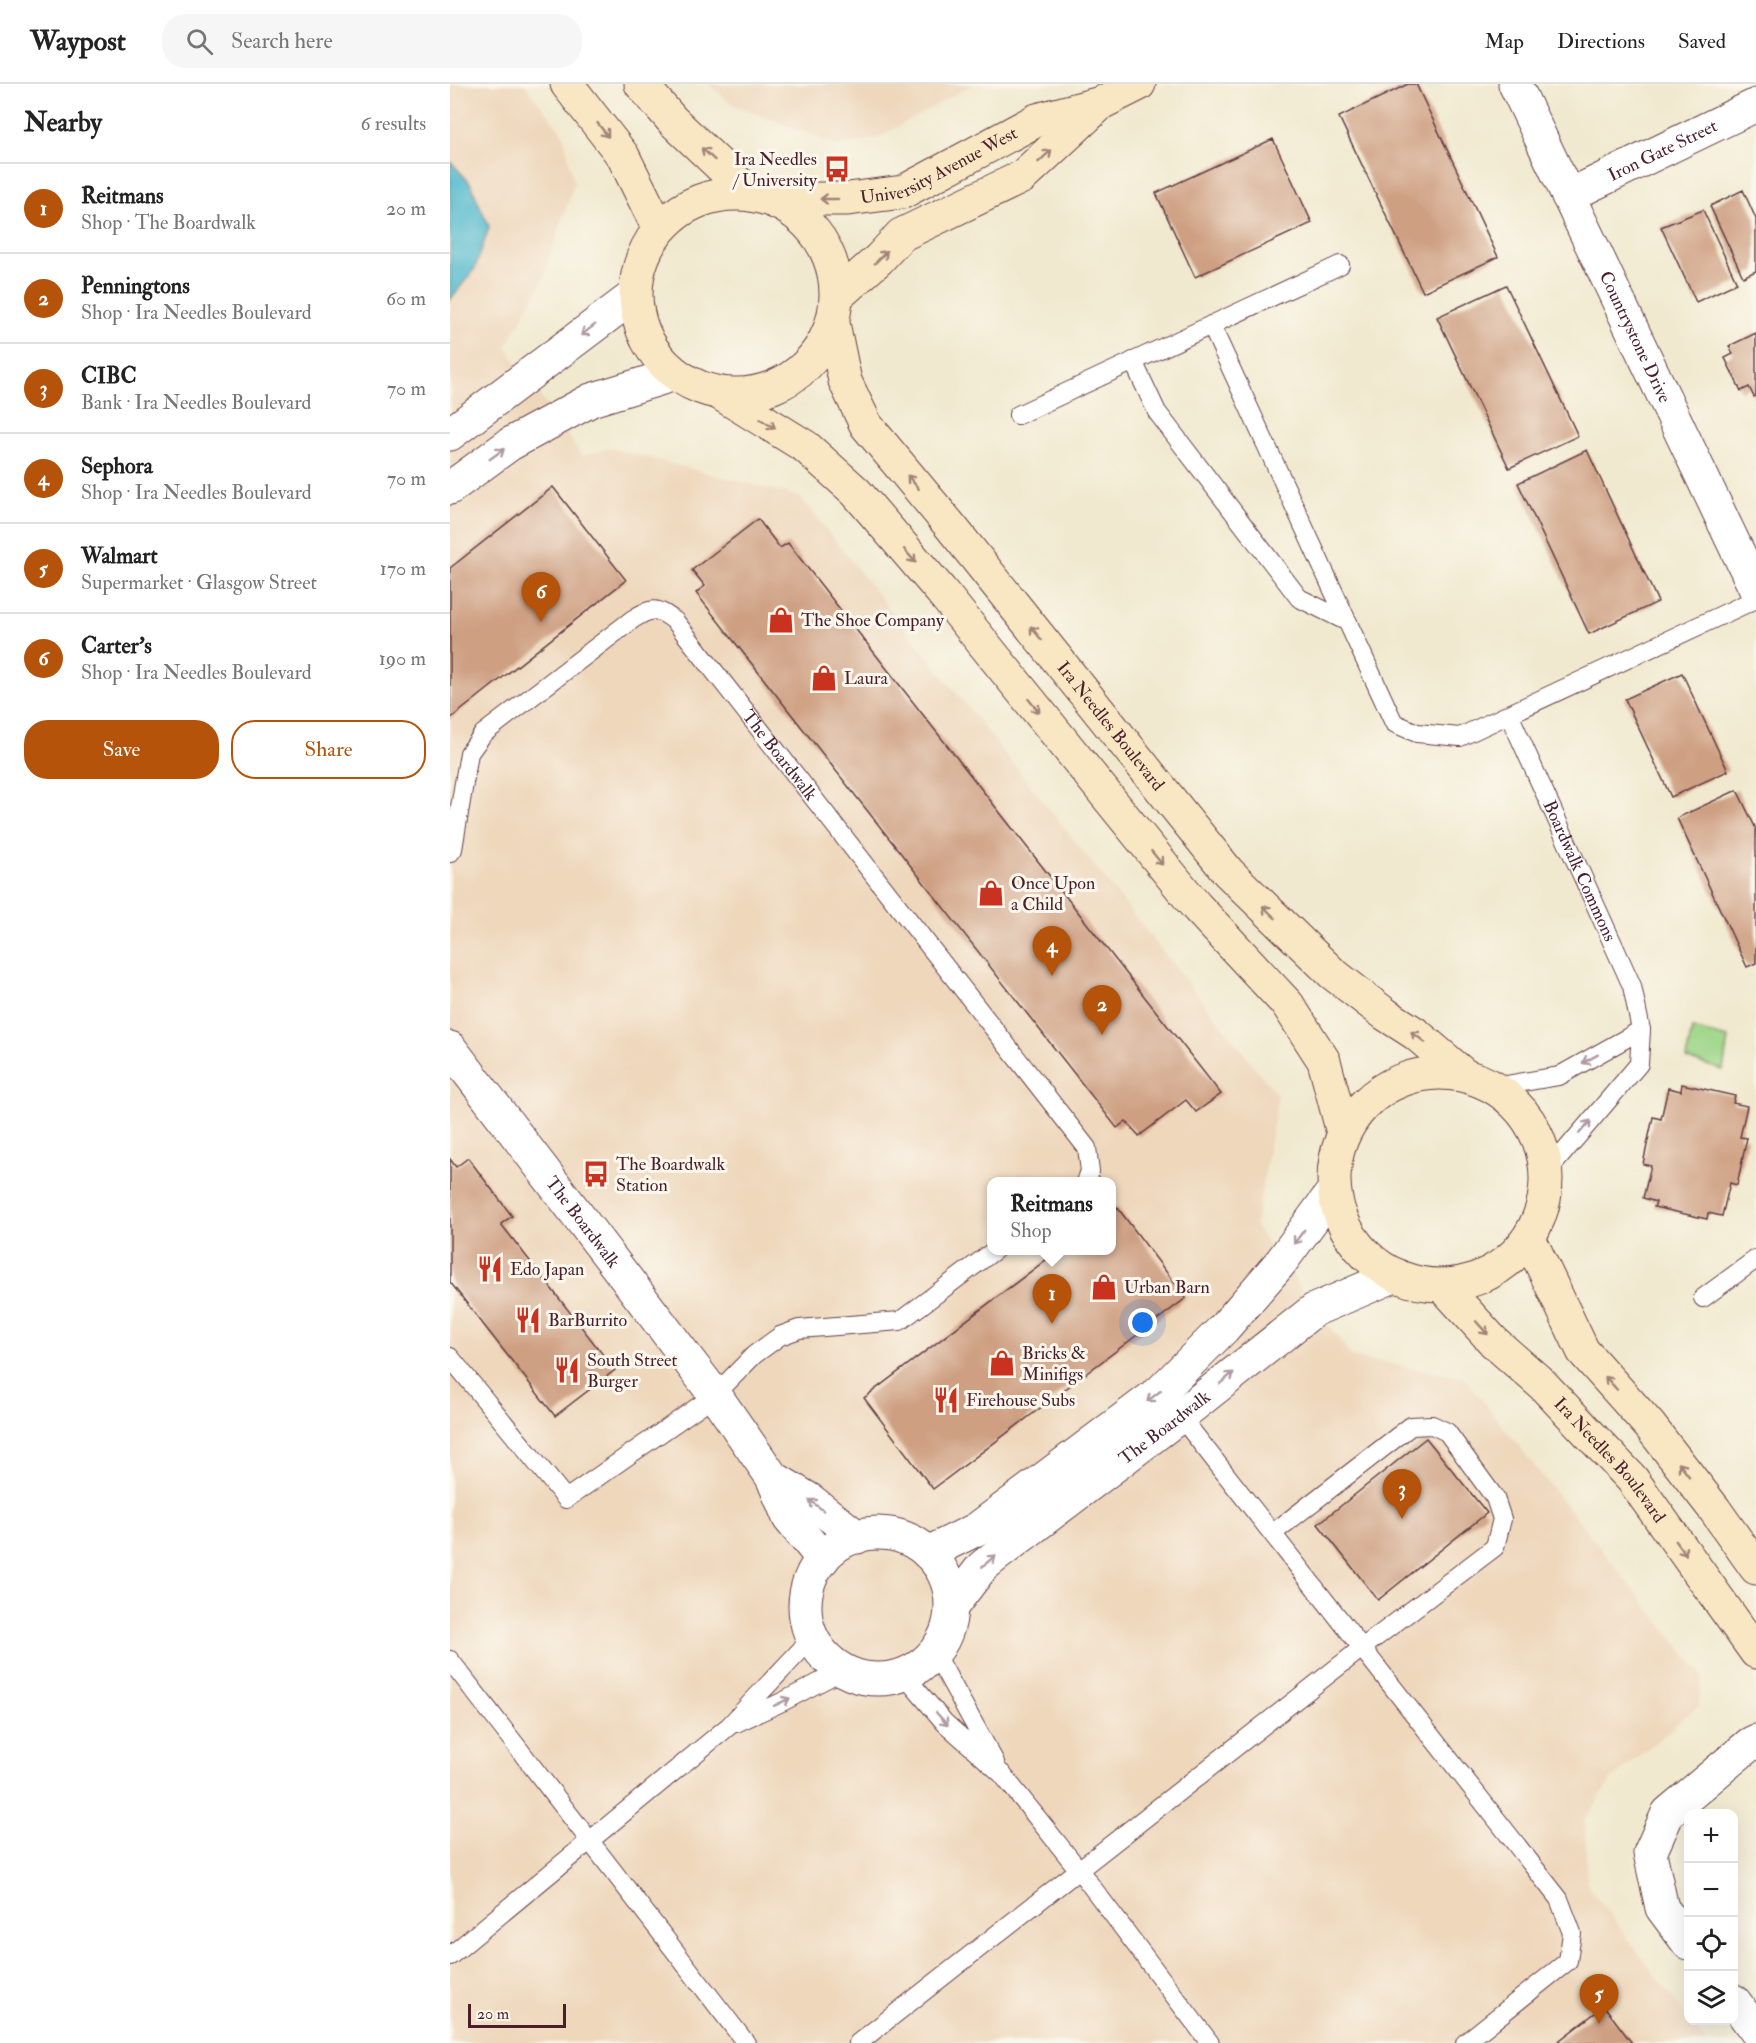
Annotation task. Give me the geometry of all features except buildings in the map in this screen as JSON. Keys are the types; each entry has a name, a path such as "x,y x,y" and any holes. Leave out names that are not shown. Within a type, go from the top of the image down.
{"main road":[{"path":"567,84 623,156 659,229"},
{"path":"641,84 673,121 760,197 798,214 819,237 833,265 835,309 821,349 801,371 776,386 748,394 719,393"},
{"name":"University Avenue West","path":"760,197 849,199 903,192 1037,120 1101,103 1139,84"},
{"name":"University Avenue West","path":"835,309 901,235 1022,177 1101,103"},
{"path":"760,197 716,195 685,207 659,229 646,248 638,271 635,295 640,325 654,352 675,374 696,386 719,393 806,447 848,484 941,591 1196,906 1288,1005 1324,1061 1343,1133"},
{"name":"Ira Needles Boulevard","path":"835,309 844,381 866,425 1228,872 1332,973 1385,1014 1416,1034 1463,1074"},
{"path":"1427,1072 1463,1074 1495,1087 1521,1109 1539,1138 1547,1172 1543,1206 1529,1238 1506,1262 1476,1279 1442,1285 1419,1283 1396,1275 1373,1261 1354,1241 1341,1218 1334,1190 1334,1161 1343,1133 1364,1103 1393,1083 1427,1072"},
{"path":"1529,1238 1582,1352 1650,1426 1715,1510 1756,1568"},
{"name":"Ira Needles Boulevard","path":"1442,1285 1494,1342 1543,1386 1632,1479 1756,1652"}],"street":[{"name":"Countrystone Drive","path":"1515,84 1756,590"},
{"name":"Iron Gate Street","path":"1568,196 1756,105"},
{"path":"450,434 635,295"},
{"path":"450,488 510,444 591,400 675,374"},
{"name":"The Boardwalk","path":"450,1048 715,1395 772,1477 789,1518 823,1559"},
{"name":"The Boardwalk","path":"928,1553 977,1529 1161,1391 1224,1328 1274,1271 1334,1190"},
{"name":"The Boardwalk","path":"951,1606 982,1567 1314,1311 1396,1275"},
{"name":"The Boardwalk","path":"772,1477 810,1500 857,1537"},
{"path":"882,1534 907,1539 928,1553 940,1568 948,1586 951,1606 947,1630 935,1653 926,1662 904,1675 884,1679 863,1678 831,1662 812,1638 805,1605 813,1573 823,1559 833,1549 857,1537 882,1534"},
{"path":"1684,1937 1662,1908 1650,1853 1668,1813 1756,1741"},
{"path":"1738,2006 1756,2031"}],"lane":[{"path":"1018,415 1340,265"},
{"path":"1211,325 1394,723 1417,733 1460,737 1756,599"},
{"path":"1133,362 1157,412 1299,598 1348,622"},
{"name":"The Boardwalk","path":"450,853 453,849 470,753 483,734 633,619 650,609 660,610 675,621 1087,1148 1090,1171 1088,1177"},
{"name":"Boardwalk Commons","path":"1509,714 1632,986 1641,1030 1639,1064 1547,1172"},
{"path":"1495,1087 1559,1076 1641,1030"},
{"path":"450,1357 566,1499 715,1395 754,1355 780,1336 799,1329 900,1321 990,1255"},
{"path":"1703,1298 1756,1260"},
{"path":"1180,1416 1559,1899 1572,1933 1568,1961 1465,2043"},
{"path":"858,2043 1362,1648 1495,1547 1502,1519 1495,1498 1447,1432 1432,1425 1411,1426 1273,1533"},
{"path":"450,1956 729,1726 812,1638"},
{"path":"935,1653 1002,1774"},
{"path":"450,1660 746,2043"},
{"path":"729,1726 784,1701 843,1670"},
{"path":"904,1675 945,1723 1002,1774 1079,1870 1210,2043"}],"shaded area":[{"path":"450,84 524,84 564,135 574,184 541,284 506,347 582,456 610,448 800,497 1278,1096 1255,1226 1352,1357 1464,1378 1702,1675 1699,1705 1611,1780 1585,1820 1587,1884 1684,2014 1684,2025 1693,2025 1706,2043 450,2043"},
{"path":"708,84 972,85 878,138 838,145 733,105"}],"green space":[{"path":"1692,1029 1728,1038 1723,1070 1686,1059"}],"water":[{"path":"450,161 470,183 489,227 475,268 450,300"}],"place":[{"name":"Ira Needles / University","path":"837,169"},
{"name":"The Shoe Company","path":"781,620"},
{"name":"Carter's","path":"541,622"},
{"name":"Laura","path":"824,678"},
{"name":"Once Upon a Child","path":"991,893"},
{"name":"Sephora","path":"1052,976"},
{"name":"Penningtons","path":"1102,1035"},
{"name":"The Boardwalk Station","path":"596,1174"},
{"name":"Edo Japan","path":"490,1269"},
{"name":"Urban Barn","path":"1104,1287"},
{"name":"BarBurrito","path":"528,1320"},
{"name":"Reitmans","path":"1052,1324"},
{"name":"Bricks & Minifigs","path":"1002,1363"},
{"name":"South Street Burger","path":"567,1370"},
{"name":"Firehouse Subs","path":"946,1400"},
{"name":"CIBC","path":"1402,1519"},
{"name":"Walmart","path":"1599,2024"}]}
